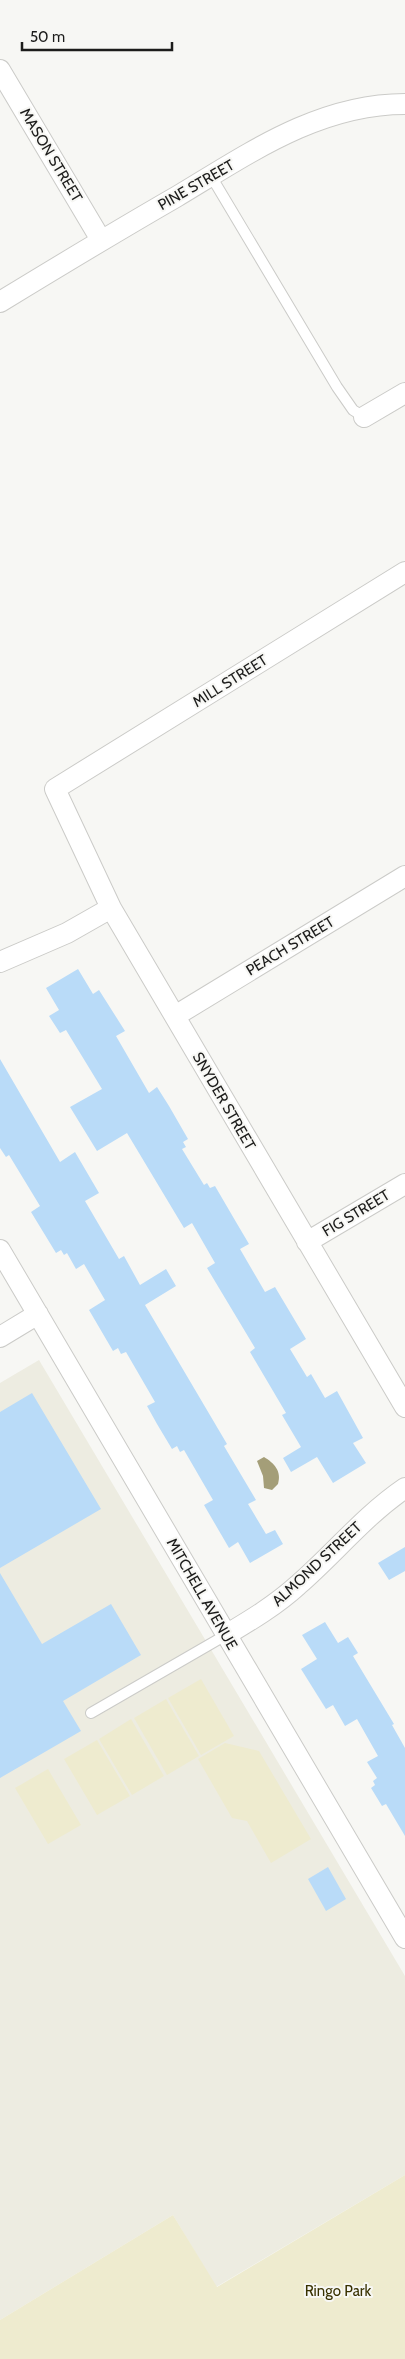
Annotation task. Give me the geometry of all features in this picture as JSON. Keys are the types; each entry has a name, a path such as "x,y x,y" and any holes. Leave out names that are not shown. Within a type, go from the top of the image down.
{"street":[{"name":"MASON STREET","path":"0,70 101,240"},
{"name":"PINE STREET","path":"0,302 211,176 308,123 358,107 405,104"},
{"path":"364,416 405,393"},
{"name":"MILL STREET","path":"54,789 405,572"},
{"name":"SNYDER STREET","path":"54,789 110,908 405,1407"},
{"name":"PEACH STREET","path":"174,1016 405,876"},
{"path":"0,962 67,933 110,908"},
{"name":"FIG STREET","path":"307,1242 405,1184"},
{"name":"MITCHELL AVENUE","path":"0,1250 405,1938"},
{"path":"0,1337 38,1314"},
{"name":"ALMOND STREET","path":"226,1634 265,1612 298,1586 370,1513 405,1488"}],"lane":[{"path":"211,176 337,387 353,410 364,416"},
{"path":"91,1713 226,1634"}],"shaded area":[{"path":"39,1360 405,1976 405,2175 216,2287 173,2215 0,2320 0,1383"},
{"path":"264,1457 274,1465 279,1475 278,1484 272,1490 264,1488 263,1476 257,1461"}],"green space":[{"path":"201,1679 234,1736 201,1755 168,1698"},
{"path":"166,1699 199,1756 167,1775 134,1718"},
{"path":"131,1719 164,1776 132,1795 99,1739"},
{"path":"97,1740 130,1796 97,1815 64,1759"},
{"path":"225,1743 259,1751 311,1839 271,1863 247,1821 232,1818 198,1759"},
{"path":"48,1769 81,1825 48,1844 15,1788"},
{"name":"Ringo Park","path":"405,2175 405,2359 0,2359 0,2320 173,2215 217,2287"}],"building":[{"path":"78,969 93,994 99,990 125,1031 116,1036 149,1093 157,1087 188,1139 183,1142 186,1147 182,1149 204,1185 207,1183 210,1188 215,1186 249,1244 240,1249 265,1292 275,1287 306,1339 290,1349 307,1377 311,1374 325,1398 337,1391 363,1438 353,1443 366,1463 333,1483 317,1457 291,1472 283,1458 301,1447 282,1415 286,1413 250,1352 255,1348 207,1268 215,1263 192,1223 184,1228 127,1133 97,1151 70,1107 102,1089 66,1030 60,1033 49,1016 59,1010 46,988"},
{"path":"0,1059 60,1162 75,1152 99,1193 85,1201 119,1259 124,1256 140,1285 166,1269 176,1286 145,1305 227,1444 224,1446 256,1500 248,1504 266,1534 275,1530 283,1544 250,1563 238,1542 229,1548 204,1505 213,1500 184,1450 180,1452 177,1446 172,1449 147,1406 155,1402 126,1352 121,1354 118,1348 113,1351 89,1310 105,1300 84,1264 76,1269 67,1253 64,1255 61,1250 56,1253 31,1212 40,1206 9,1155 6,1157 0,1148"},
{"path":"32,1393 101,1509 0,1568 0,1412"},
{"path":"405,1547 405,1571 389,1580 378,1563"},
{"path":"0,1573 42,1644 111,1604 141,1655 63,1701 81,1731 0,1778"},
{"path":"325,1622 338,1643 348,1637 358,1653 353,1656 394,1724 392,1725 405,1748 405,1836 386,1804 382,1806 371,1788 375,1785 373,1781 377,1778 367,1762 378,1756 357,1719 345,1726 333,1705 326,1709 301,1669 317,1659 302,1635"},
{"path":"328,1867 346,1899 326,1911 308,1879"}]}
